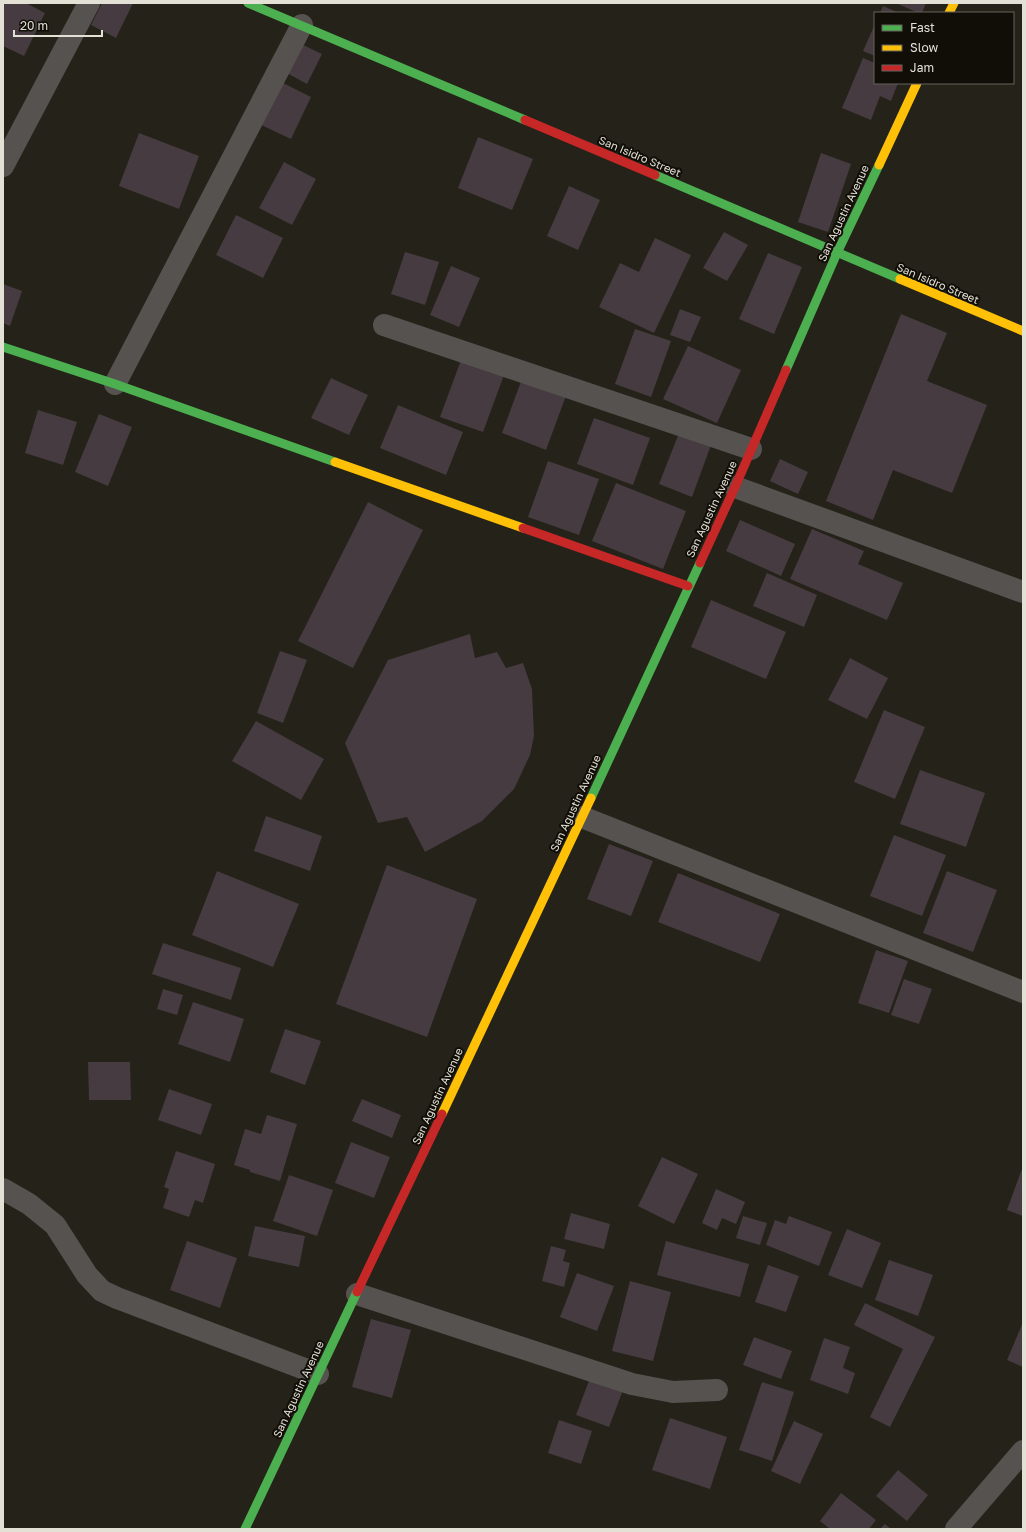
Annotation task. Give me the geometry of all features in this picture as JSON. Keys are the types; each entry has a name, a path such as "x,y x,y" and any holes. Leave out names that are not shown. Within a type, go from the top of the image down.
{"street":[{"path":"3,166 89,3"},
{"name":"San Isidro Street","path":"248,3 1023,331"},
{"path":"950,12 954,3"},
{"path":"115,384 302,25"},
{"name":"San Agustin Avenue","path":"245,1529 582,817 735,487 838,253 917,84"},
{"path":"384,325 751,449"},
{"path":"3,347 115,384 688,586"},
{"path":"735,487 1023,592"},
{"path":"582,817 1023,992"},
{"path":"3,1189 29,1204 55,1225 87,1275 102,1291 124,1301 318,1374"},
{"path":"357,1294 632,1384 673,1392 717,1390"},
{"path":"956,1529 1023,1451"}],"building":[{"path":"3,3 26,3 45,13 24,56 3,46"},
{"path":"102,3 133,3 116,38 91,25"},
{"path":"896,3 926,3 922,12 916,12"},
{"path":"883,6 897,12 880,12"},
{"path":"874,26 874,56 863,51"},
{"path":"299,43 322,54 307,84 285,72"},
{"path":"863,58 874,63 874,84 898,84 891,101 880,96 871,120 842,108"},
{"path":"277,80 311,97 291,139 257,123"},
{"path":"139,133 199,156 179,209 119,186"},
{"path":"478,137 533,159 512,210 458,188"},
{"path":"821,153 851,164 828,232 798,222"},
{"path":"284,162 316,179 292,225 259,208"},
{"path":"569,186 600,200 578,250 547,236"},
{"path":"236,215 283,238 263,278 216,255"},
{"path":"724,232 748,245 727,281 703,268"},
{"path":"655,238 691,255 654,333 599,307 620,263 639,272"},
{"path":"405,252 439,262 425,305 391,294"},
{"path":"768,253 802,267 774,334 739,319"},
{"path":"451,266 480,278 459,327 430,315"},
{"path":"3,284 22,291 10,326 3,323"},
{"path":"680,309 701,317 690,342 670,335"},
{"path":"901,314 947,333 927,381 987,405 952,493 893,470 873,520 826,501"},
{"path":"635,329 671,341 651,397 615,384"},
{"path":"688,346 741,370 717,423 663,399"},
{"path":"461,360 504,375 483,432 440,417"},
{"path":"523,376 567,393 546,450 502,433"},
{"path":"331,378 368,395 349,435 311,418"},
{"path":"398,405 463,432 446,475 380,448"},
{"path":"38,410 77,422 63,465 25,453"},
{"path":"99,414 132,427 108,486 75,472"},
{"path":"594,418 650,438 633,485 577,464"},
{"path":"679,433 711,445 692,497 659,484"},
{"path":"780,459 808,472 798,494 770,481"},
{"path":"548,461 599,479 579,535 528,517"},
{"path":"616,483 686,511 663,569 592,541"},
{"path":"368,502 423,530 353,668 298,641"},
{"path":"740,520 795,544 781,576 726,551"},
{"path":"812,529 864,551 858,564 903,583 887,620 790,579"},
{"path":"767,573 817,595 804,627 753,606"},
{"path":"711,600 786,632 766,679 691,647"},
{"path":"470,634 475,658 497,652 506,668 523,663 532,689 534,736 530,755 514,789 482,821 425,852 407,817 378,823 345,743 388,660"},
{"path":"280,651 307,660 283,723 257,713"},
{"path":"850,658 888,678 867,719 828,700"},
{"path":"884,710 925,727 895,799 854,782"},
{"path":"256,721 324,759 301,800 232,761"},
{"path":"920,770 985,793 966,847 900,824"},
{"path":"266,816 322,836 310,871 254,851"},
{"path":"894,835 946,855 922,916 870,896"},
{"path":"609,844 653,861 631,916 587,899"},
{"path":"387,865 477,899 427,1037 336,1004"},
{"path":"217,871 299,904 273,967 192,935"},
{"path":"947,871 997,890 973,952 923,933"},
{"path":"678,873 780,914 760,962 658,922"},
{"path":"163,943 241,968 231,1000 152,974"},
{"path":"876,950 908,961 889,1013 858,1003"},
{"path":"904,979 932,989 919,1024 891,1015"},
{"path":"163,989 183,995 177,1015 157,1009"},
{"path":"193,1002 244,1019 230,1062 178,1044"},
{"path":"285,1029 321,1041 305,1085 270,1072"},
{"path":"88,1062 130,1062 131,1100 89,1100"},
{"path":"169,1089 212,1104 201,1135 158,1120"},
{"path":"362,1099 401,1115 392,1138 352,1121"},
{"path":"267,1115 297,1124 280,1181 250,1172 250,1170 234,1165 245,1129 261,1134"},
{"path":"351,1142 390,1157 374,1198 335,1183"},
{"path":"176,1151 215,1164 203,1203 195,1200 189,1217 163,1208 169,1189 164,1187"},
{"path":"662,1157 698,1174 674,1224 638,1206"},
{"path":"1023,1166 1023,1216 1007,1210"},
{"path":"289,1175 333,1190 317,1236 273,1221"},
{"path":"716,1189 745,1202 736,1224 722,1218 717,1230 702,1223"},
{"path":"571,1213 610,1224 604,1249 564,1239"},
{"path":"743,1216 767,1223 760,1245 736,1238"},
{"path":"789,1216 832,1232 819,1266 766,1245 775,1220 786,1224"},
{"path":"255,1226 305,1236 299,1267 248,1256"},
{"path":"847,1229 881,1243 862,1288 828,1275"},
{"path":"187,1241 237,1258 220,1308 170,1290"},
{"path":"666,1241 749,1264 740,1297 657,1275"},
{"path":"551,1246 566,1250 563,1261 570,1263 564,1287 542,1281"},
{"path":"889,1260 933,1275 918,1316 875,1300"},
{"path":"768,1265 799,1276 786,1312 755,1302"},
{"path":"577,1273 614,1286 597,1331 560,1317"},
{"path":"630,1281 671,1292 653,1361 612,1351"},
{"path":"865,1303 935,1337 890,1427 870,1417 903,1349 854,1325"},
{"path":"371,1319 411,1330 392,1398 352,1387"},
{"path":"1023,1322 1023,1367 1007,1360"},
{"path":"754,1337 792,1351 781,1379 743,1365"},
{"path":"824,1338 850,1347 843,1368 855,1373 848,1394 810,1380"},
{"path":"590,1378 623,1390 609,1427 576,1415"},
{"path":"762,1382 794,1392 772,1461 739,1450"},
{"path":"670,1418 727,1437 710,1489 652,1470"},
{"path":"559,1420 592,1431 581,1464 548,1453"},
{"path":"794,1421 823,1434 800,1484 771,1471"},
{"path":"898,1470 928,1495 907,1521 876,1496"},
{"path":"841,1493 876,1520 869,1529 830,1529 820,1521"},
{"path":"885,1524 891,1529 880,1529"}],"traffic: fast":[{"path":"248,3 525,120"},
{"path":"786,370 837,253 879,165"},
{"path":"655,175 900,279"},
{"path":"3,347 115,384 335,462"},
{"path":"591,798 700,563"},
{"path":"245,1529 357,1292"}],"traffic: slow":[{"path":"950,12 954,3"},
{"path":"879,165 917,84"},
{"path":"900,279 1023,331"},
{"path":"335,462 523,528"},
{"path":"442,1114 591,798"}],"traffic: jam":[{"path":"525,120 655,175"},
{"path":"700,563 786,370"},
{"path":"523,528 688,586"},
{"path":"357,1292 442,1114"}]}
